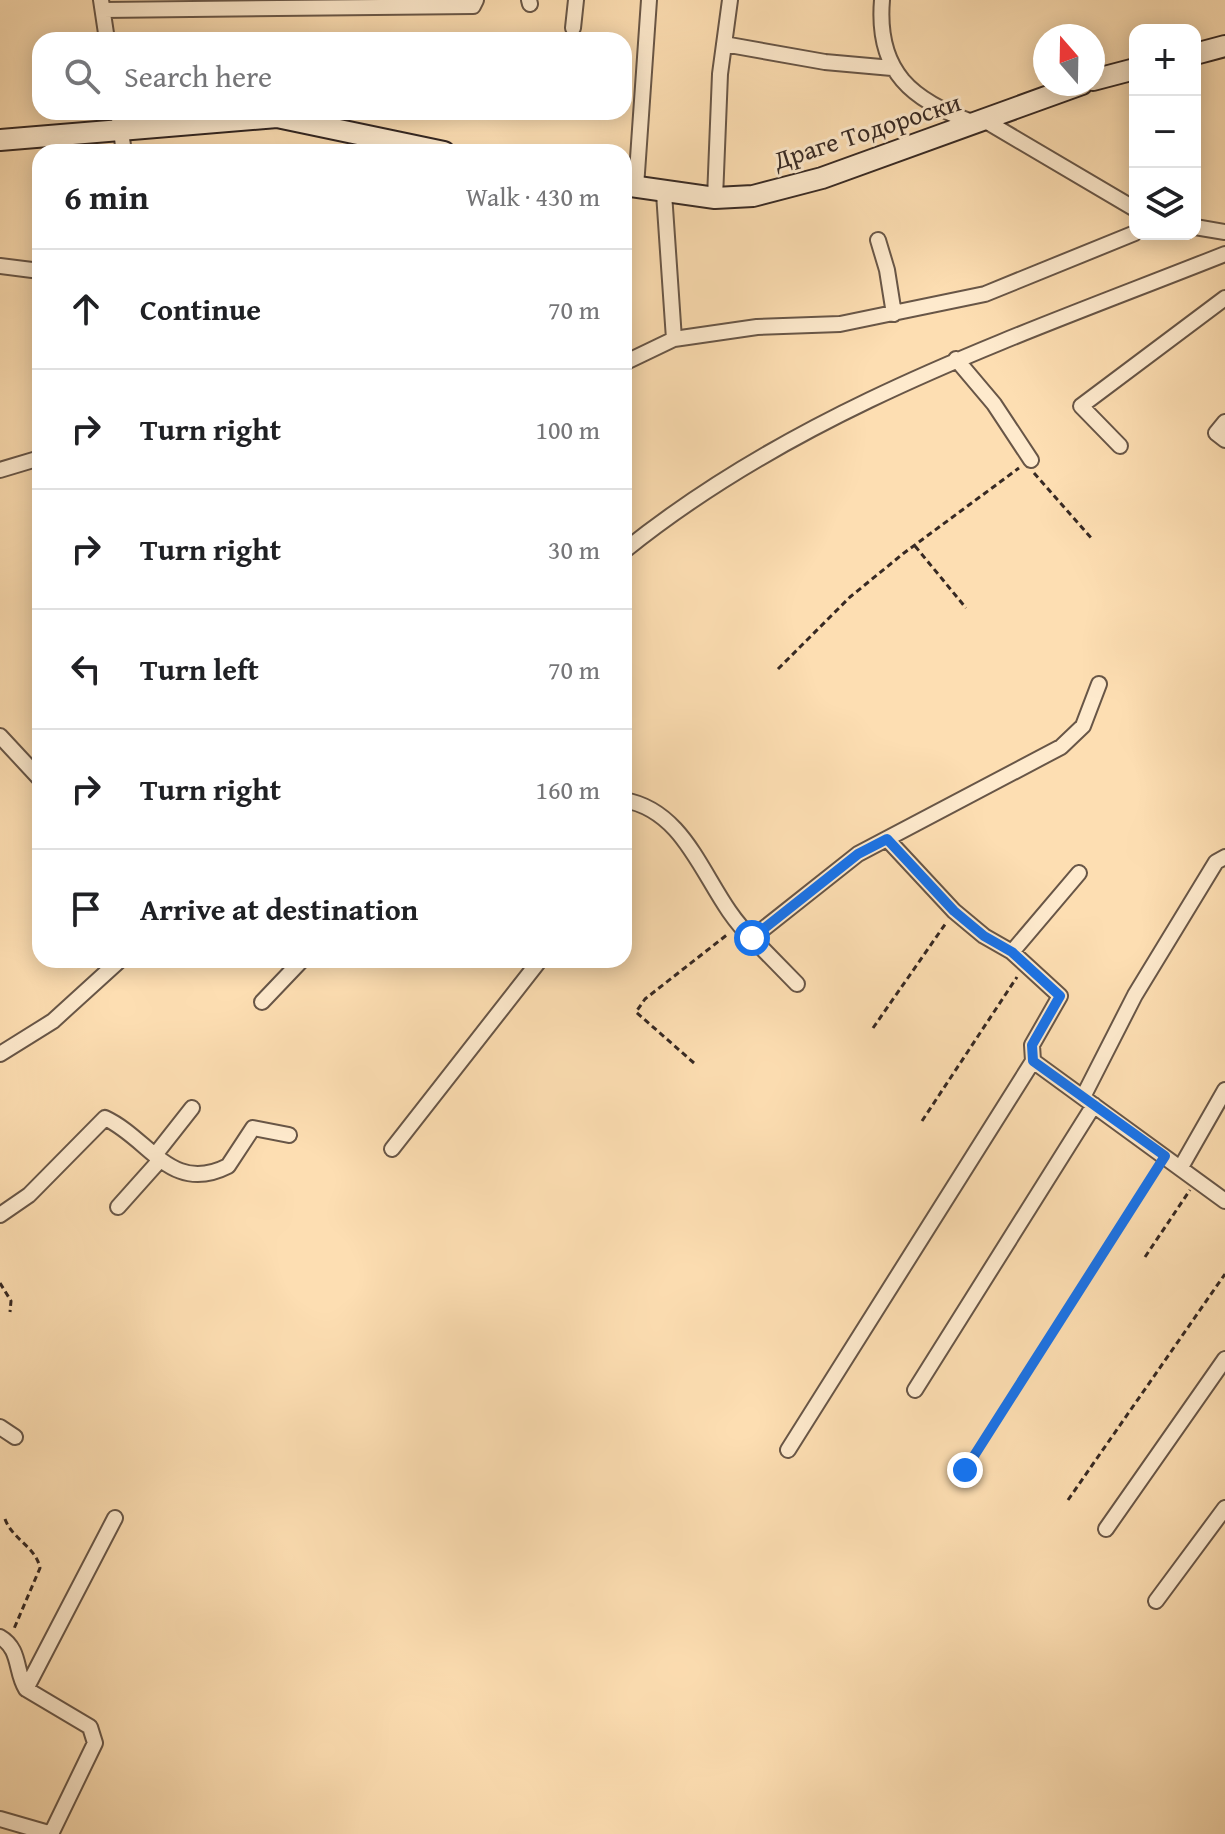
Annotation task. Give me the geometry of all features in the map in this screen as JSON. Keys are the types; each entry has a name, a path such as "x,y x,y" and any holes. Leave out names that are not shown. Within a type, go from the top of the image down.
{"street":[{"path":"106,32 102,5 473,6 476,0"},
{"path":"573,28 576,0"},
{"path":"632,166 649,0"},
{"path":"715,198 724,44 730,0"},
{"path":"882,0 880,24 892,68 917,97 980,121 1129,206"},
{"path":"724,44 825,62 892,68"},
{"path":"1201,52 1225,46"},
{"path":"1105,77 1129,71"},
{"name":"Драге Тодороски","path":"632,186 715,198 753,196 822,178 1049,96"},
{"path":"0,140 119,120 123,144"},
{"path":"291,120 406,144"},
{"path":"664,193 674,339"},
{"path":"1201,228 1225,232"},
{"path":"632,359 674,339 757,327 840,324 985,294 1129,235"},
{"path":"878,240 887,270 894,314"},
{"path":"632,545 731,473 860,403 956,359 1225,254"},
{"path":"0,266 32,270"},
{"path":"1120,446 1081,406 1225,298"},
{"path":"956,359 994,404 1031,460"},
{"path":"1225,422 1216,433 1225,440"},
{"path":"0,470 32,460"},
{"path":"752,938 858,854 1061,747 1083,726 1099,684"},
{"path":"0,736 32,770"},
{"path":"632,802 654,809 681,836 739,926 797,984"},
{"path":"788,1450 1033,1061 1032,1045 1060,996 1012,952 984,936 954,911 887,839"},
{"path":"915,1390 1089,1101 1135,995 1216,862 1225,857"},
{"path":"1012,952 1079,873"},
{"path":"0,1054 53,1021 111,968"},
{"path":"262,1002 294,968"},
{"path":"392,1149 534,968"},
{"path":"1033,1061 1225,1201"},
{"path":"1181,1167 1225,1090"},
{"path":"118,1207 192,1108"},
{"path":"0,1215 29,1195 105,1118 157,1158 185,1174 208,1174 228,1166 237,1158 253,1128 289,1135"},
{"path":"1106,1529 1225,1359"},
{"path":"0,1427 15,1437"},
{"path":"1156,1601 1225,1508"},
{"path":"26,1689 115,1518"},
{"path":"0,1819 52,1834 95,1743 95,1734 90,1727 26,1689 19,1679 18,1660 4,1639"}],"path":[{"path":"778,669 837,608 914,545 1031,460 1035,474 1092,539"},
{"path":"914,545 966,608"},
{"path":"873,1028 954,911"},
{"path":"694,1063 636,1012 645,999 739,926"},
{"path":"922,1121 1026,964"},
{"path":"965,1470 1165,1156"},
{"path":"1145,1257 1197,1179"},
{"path":"1068,1500 1225,1274"},
{"path":"0,1283 11,1301 10,1312"},
{"path":"4,1639 40,1568 35,1554 14,1535 5,1519"}],"route":[{"path":"752,938 858,854 887,839 954,911 984,936 1012,952 1060,996 1032,1045 1033,1061 1165,1156 965,1470"}]}
